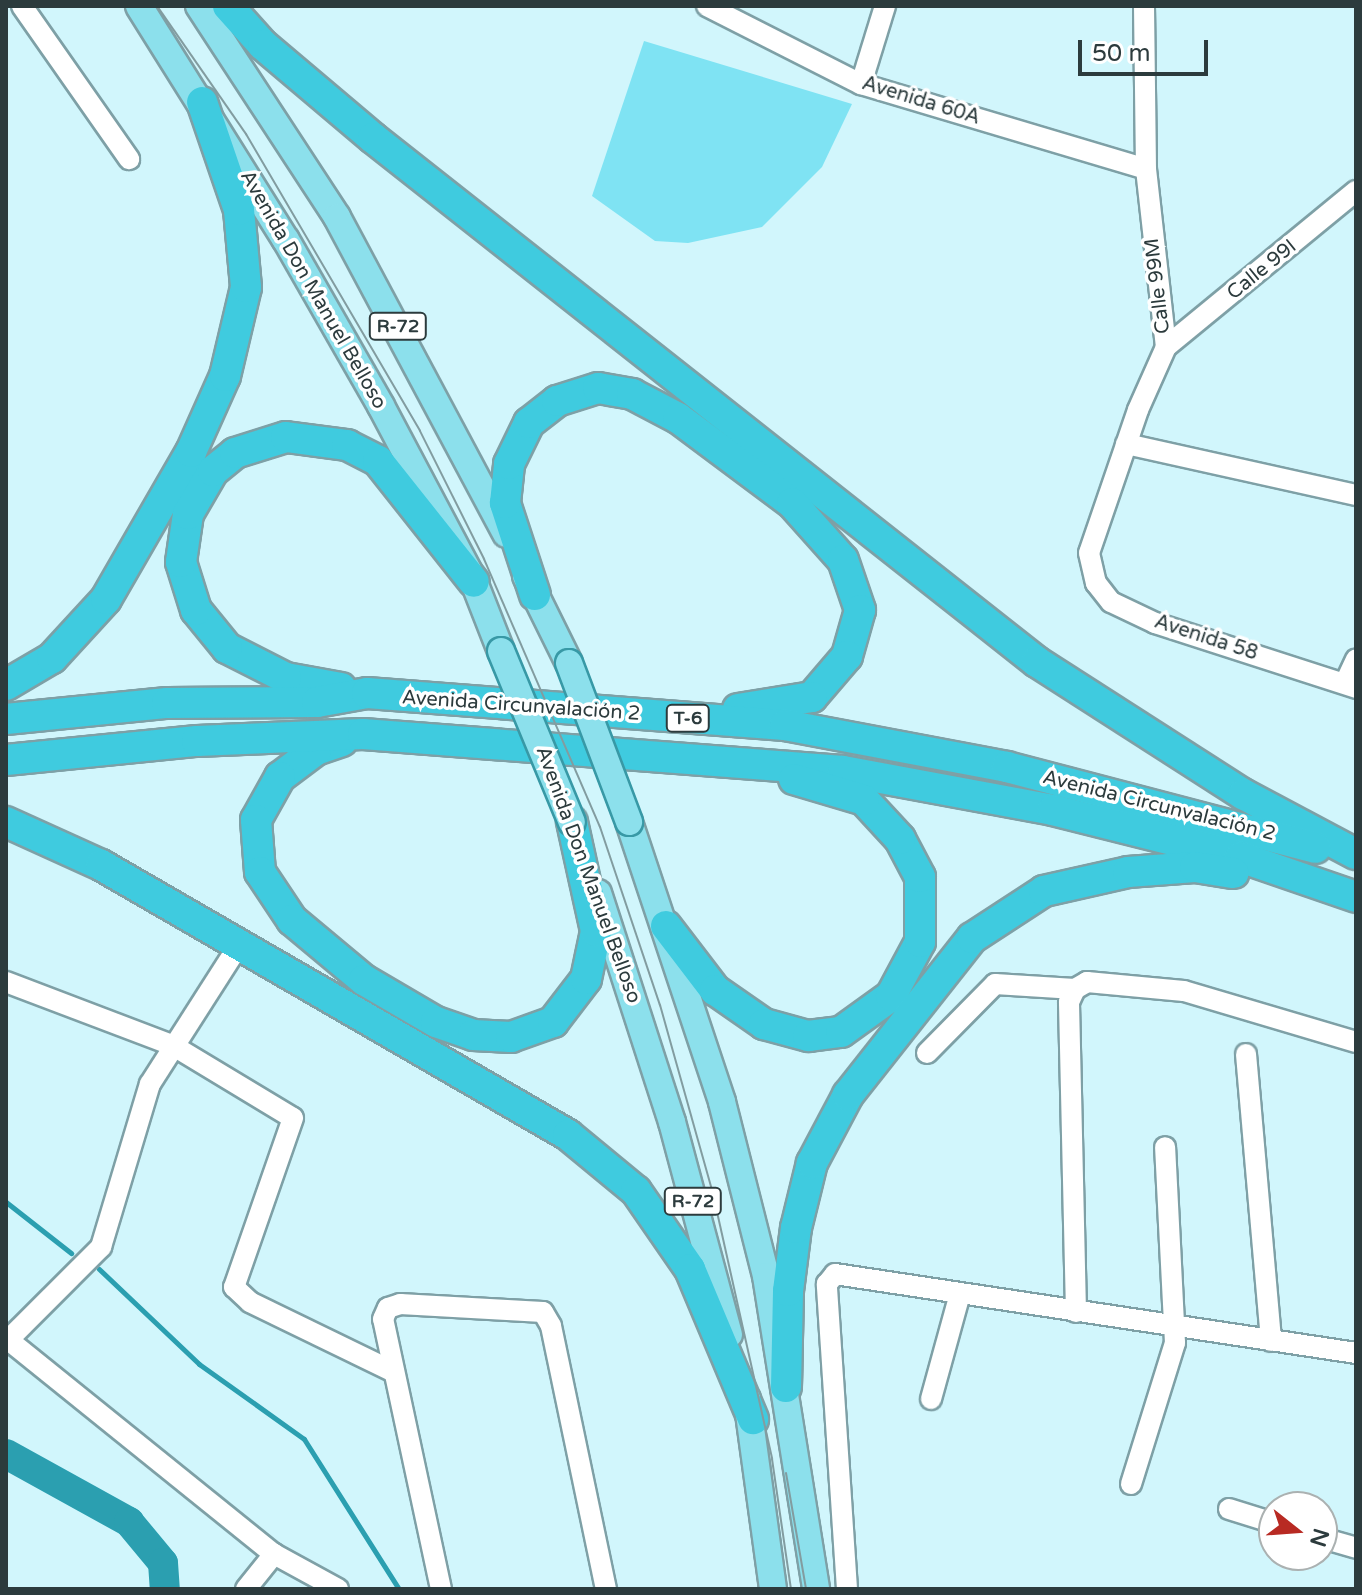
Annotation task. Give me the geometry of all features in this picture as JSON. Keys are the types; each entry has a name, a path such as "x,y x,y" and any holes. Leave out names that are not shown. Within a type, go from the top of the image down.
{"highway":[{"path":"228,6 263,45 373,138 1037,662 1243,794 1356,854"},
{"path":"6,685 52,658 106,599 191,452 225,376 246,287 239,210 202,102"},
{"path":"535,595 505,503 509,464 529,423 557,401 598,388 632,394 666,412 744,464 792,503 843,560 860,610 847,656 812,697 756,708 612,713"},
{"path":"367,693 286,678 227,648 196,610 181,562 188,514 213,471 235,453 286,437 347,445 378,461 474,582"},
{"name":"Avenida Circunvalación 2","path":"6,719 167,703 317,702 367,693 785,725 1007,767 1288,839 1356,862"},
{"path":"363,734 316,750 280,777 256,820 260,872 292,920 364,980 436,1022 473,1035 511,1037 553,1022 586,979 596,931 572,822"},
{"name":"Avenida Circunvalación 2","path":"6,760 197,741 363,734 843,771 1053,810 1240,857 1344,892"},
{"path":"666,926 715,990 764,1024 808,1036 841,1032 891,996 920,942 920,877 900,839 864,800 731,760"},
{"path":"6,822 101,865 568,1135 636,1191 690,1269 753,1419"},
{"path":"786,1387 788,1291 812,1163 848,1095 972,938 1044,891 1128,872 1195,867 1344,892"}],"main road":[{"name":"Avenida Don Manuel Belloso","path":"139,6 202,102 373,393 474,582 572,822 623,960 753,1419 773,1589"},
{"name":"R-72","path":"199,6 337,217 442,405 569,663 666,926 722,1102 766,1276 816,1589"}],"street":[{"path":"22,6 129,159"},
{"name":"Avenida 60A","path":"707,6 861,84 1146,169"},
{"path":"861,84 885,6"},
{"name":"Calle 99M","path":"1089,553 1126,444 1166,347 1146,169 1144,6"},
{"name":"Calle 99I","path":"1166,347 1356,191"},
{"path":"1126,444 1356,495"},
{"name":"Avenida 58","path":"1089,553 1096,583 1111,602 1155,623 1351,686"},
{"path":"1351,686 1356,659"},
{"path":"239,945 172,1045 150,1084 101,1247 8,1338 274,1554 338,1589"},
{"path":"6,982 172,1045 293,1118 234,1287 250,1302 392,1371"},
{"path":"927,1053 995,984 1075,989 1087,982 1184,991 1356,1042"},
{"path":"1075,989 1069,1002 1076,1312"},
{"path":"1246,1054 1271,1341"},
{"path":"1131,1484 1176,1328 1165,1147"},
{"path":"847,1589 827,1284 835,1274 1356,1353"},
{"path":"931,1399 960,1294"},
{"path":"441,1589 383,1319 388,1308 400,1304 543,1312 551,1326 606,1589"},
{"path":"1229,1509 1258,1518"},
{"path":"246,1589 274,1554"}],"shaded area":[{"path":"644,41 852,104 822,167 762,227 688,243 655,241 592,196"}],"waterway":[{"path":"6,1202 71,1253"},
{"path":"99,1269 199,1364 304,1439 399,1589"},
{"path":"6,1454 129,1522 163,1563 165,1589"}],"tram line":[{"path":"157,6 246,134 420,431 484,559 600,827 660,1005 713,1194 772,1459 791,1589"},
{"path":"786,1473 806,1589"}]}
